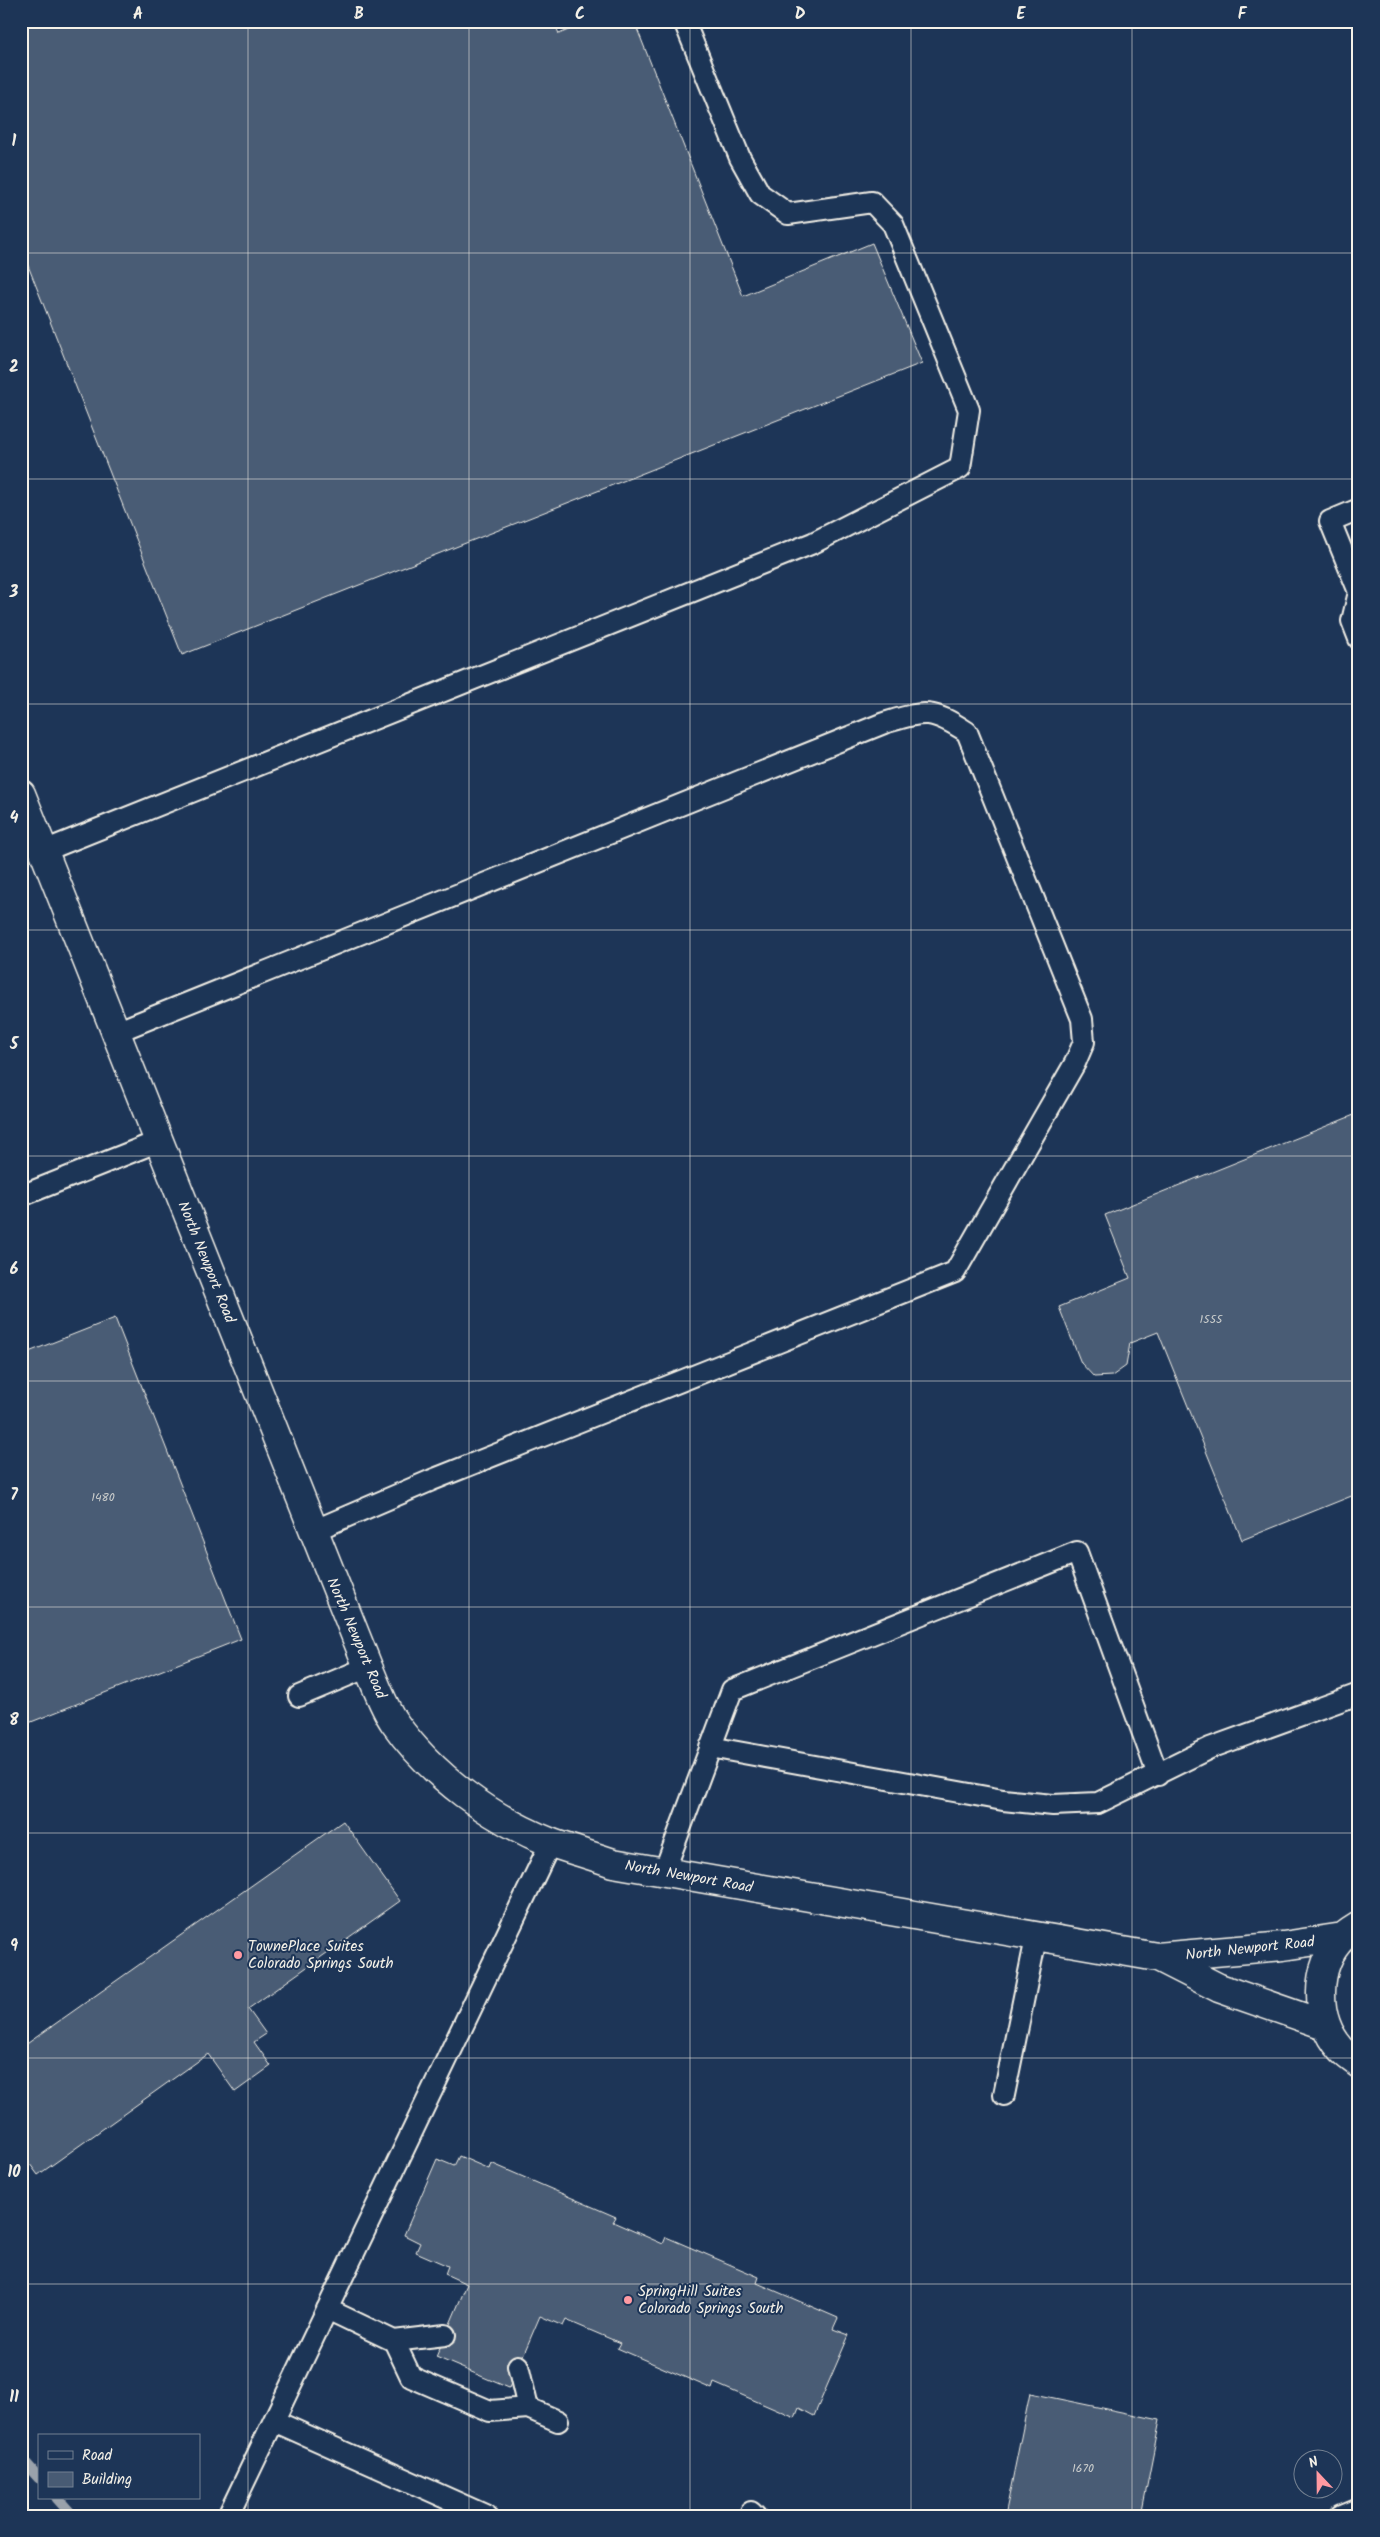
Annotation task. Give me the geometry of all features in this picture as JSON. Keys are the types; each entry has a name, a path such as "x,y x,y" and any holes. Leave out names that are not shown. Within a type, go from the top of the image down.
{"street":[{"name":"North Newport Road","path":"21,794 368,1667 393,1720 417,1750 454,1787 484,1807 551,1842 614,1863 1036,1938 1157,1957 1283,1946 1351,1932"},
{"path":"1351,1932 1327,1961 1320,1990 1325,2025 1341,2049 1359,2064"},
{"name":"North Newport Road","path":"1157,1957 1219,1988 1325,2025"}],"lane":[{"path":"44,851 813,543 960,468 969,410 893,224 872,202 788,214 760,194 740,158 684,21"},
{"path":"1359,509 1330,521 1359,592 1352,621 1359,639"},
{"path":"116,1032 884,722 920,712 943,716 967,732 1082,1019 1084,1042 1075,1063 955,1272 432,1480 313,1531"},
{"path":"21,1196 159,1141"},
{"path":"664,1872 732,1690 1077,1552 1158,1775"},
{"path":"299,1696 368,1667"},
{"path":"710,1747 1002,1800 1053,1805 1098,1803 1210,1748 1359,1694"},
{"path":"228,2516 551,1842"},
{"path":"1004,2095 1036,1938"},
{"path":"327,2309 394,2341 445,2335"},
{"path":"394,2341 411,2377 490,2411 528,2408 558,2421"},
{"path":"518,2366 528,2408"},
{"path":"274,2421 487,2516"},
{"path":"1342,2516 1359,2509"}],"building":[{"path":"21,21 554,21 559,34 589,21 634,21 743,296 872,243 922,363 182,655 21,248"},
{"path":"1359,1113 1359,1493 1242,1540 1158,1332 1130,1343 1126,1366 1112,1376 1094,1377 1081,1363 1059,1307 1130,1278 1105,1215"},
{"path":"115,1318 241,1639 21,1726 21,1355"},
{"name":"TownePlace Suites Colorado Springs South","path":"343,1821 400,1901 248,2009 266,2034 254,2042 271,2066 235,2092 208,2054 38,2175 21,2152 21,2048"},
{"name":"SpringHill Suites Colorado Springs South","path":"459,2156 489,2169 491,2163 616,2217 613,2222 663,2244 666,2237 759,2277 757,2283 838,2318 833,2329 849,2335 814,2416 799,2408 795,2418 714,2383 712,2389 617,2348 620,2343 566,2320 563,2326 540,2316 509,2388 436,2357 467,2284 445,2274 448,2266 416,2252 420,2243 404,2235 437,2159 454,2166"},
{"path":"1030,2393 1160,2420 1141,2516 1005,2516"}],"waterway":[{"path":"21,2458 38,2477"},
{"path":"59,2500 73,2516"}],"place":[{"name":"TownePlace Suites Colorado Springs South","path":"238,1955"},
{"name":"SpringHill Suites Colorado Springs South","path":"628,2300"}]}
